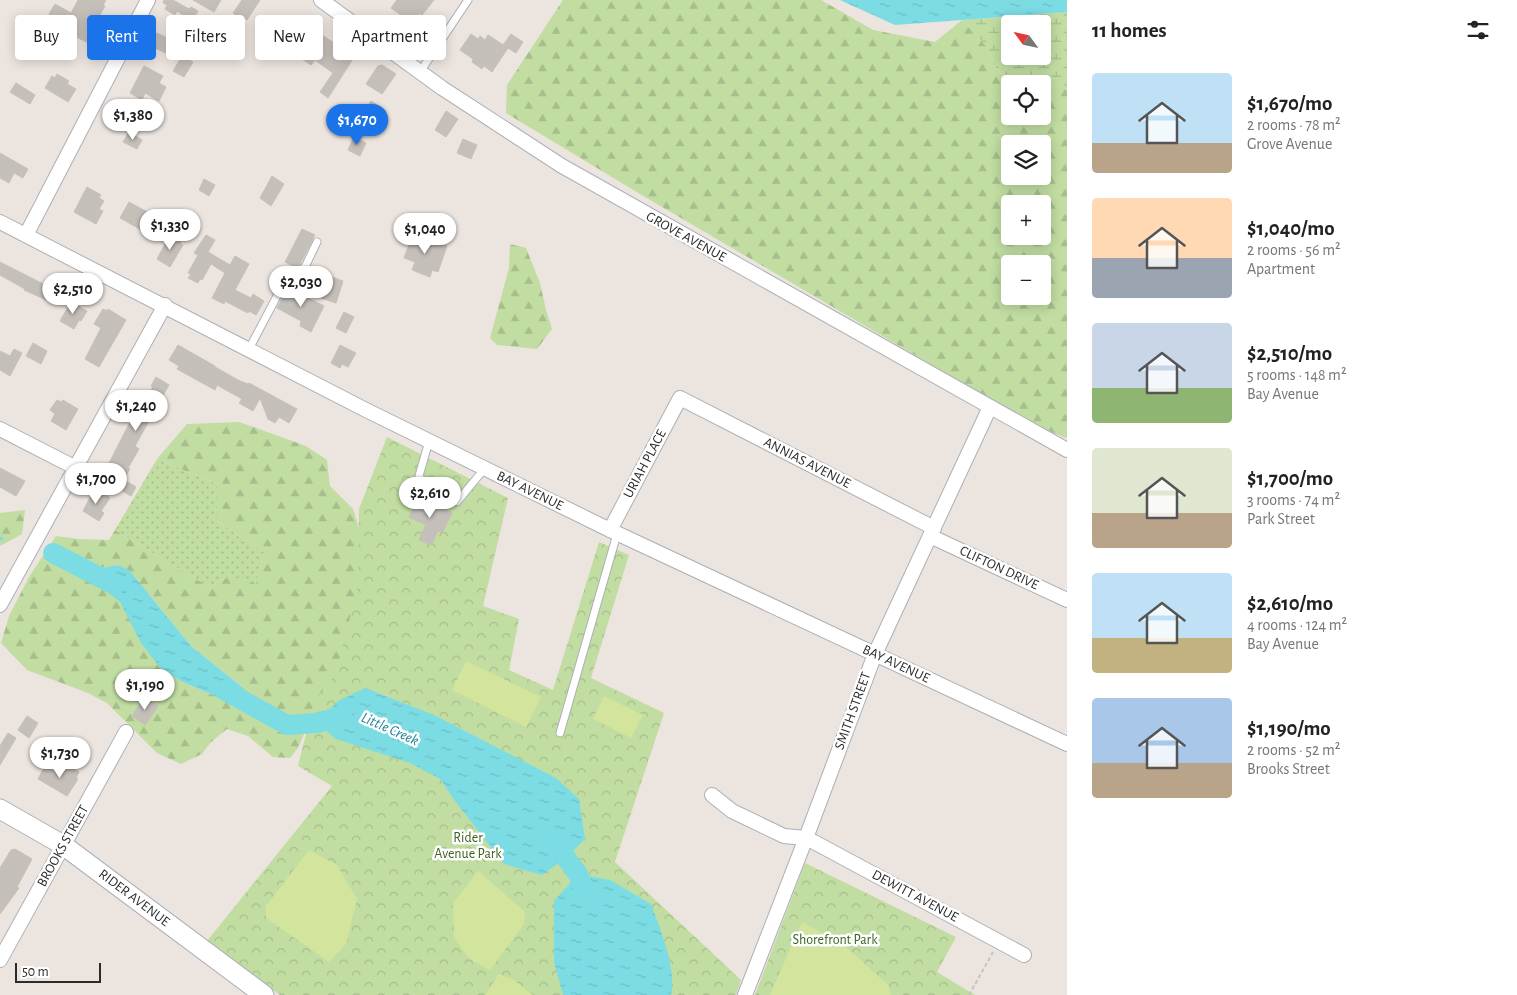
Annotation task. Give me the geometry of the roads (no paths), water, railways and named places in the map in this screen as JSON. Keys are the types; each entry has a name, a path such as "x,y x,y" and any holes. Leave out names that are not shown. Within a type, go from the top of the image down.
{"street":[{"path":"26,235 148,0"},
{"name":"GROVE AVENUE","path":"321,0 420,72 562,166 1067,450"},
{"name":"BAY AVENUE","path":"0,222 428,441 614,532 1067,744"},
{"path":"0,605 165,305"},
{"name":"ANNIAS AVENUE","path":"680,398 932,532"},
{"name":"URIAH PLACE","path":"614,532 680,398"},
{"name":"SMITH STREET","path":"745,995 875,654 990,407"},
{"path":"0,429 76,468"},
{"name":"CLIFTON DRIVE","path":"932,532 1067,600"},
{"name":"BROOKS STREET","path":"0,960 126,732"},
{"path":"712,795 732,811 784,836 806,838"},
{"name":"RIDER AVENUE","path":"0,809 63,846 257,993"},
{"name":"DEWITT AVENUE","path":"806,838 1024,955"}],"lane":[{"path":"420,72 468,0"},
{"path":"249,349 286,279 305,266 317,242"},
{"path":"428,441 418,476 426,486 457,502 485,468"},
{"path":"560,733 614,532"}],"water":[{"path":"840,0 1067,0 1067,12 1001,15 1001,17 895,25"},
{"path":"118,565 129,570 191,646 242,687 253,700 238,706 183,682 161,669 141,643 120,602 90,578 95,569"},
{"path":"365,688 434,715 556,778 579,799 585,839 566,858 542,875 504,864 440,779 410,763 336,739 317,723 338,701"},
{"path":"578,874 610,880 651,904 670,961 672,973 671,995 563,995 554,962 554,901"}],"waterway":[{"name":"Little Creek","path":"53,553 115,585"},
{"name":"Little Creek","path":"224,690 287,725 317,723 342,716"},
{"name":"Little Creek","path":"547,840 566,858 578,874 588,899"}],"park label":[{"name":"Rider Avenue Park","path":"468,846"},
{"name":"Shorefront Park","path":"835,940"}]}
